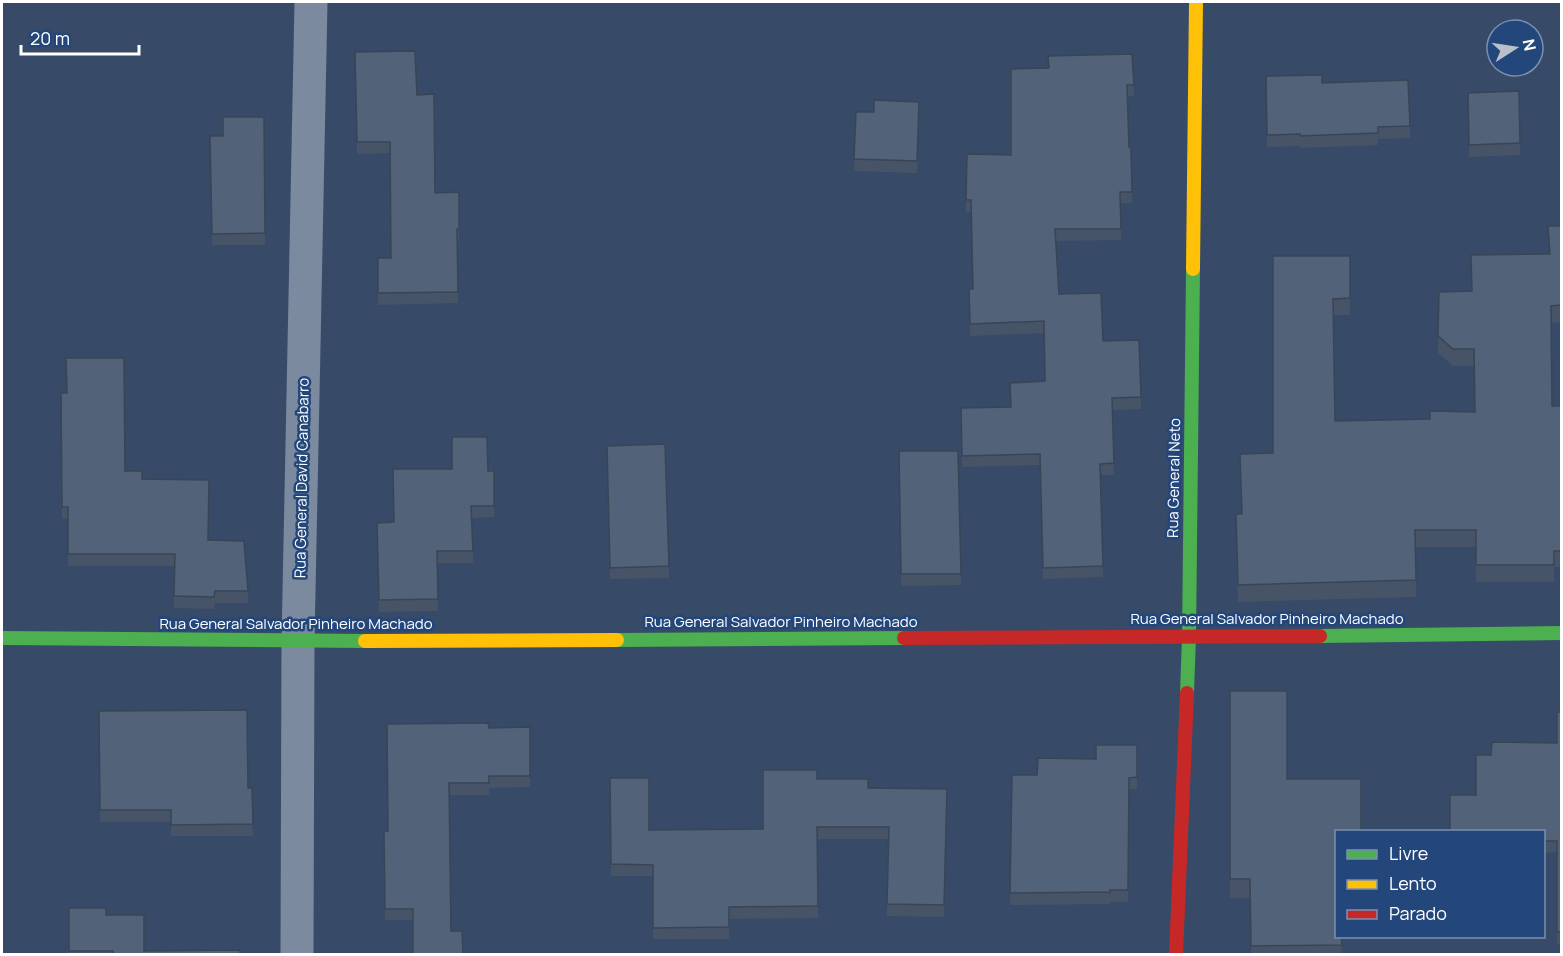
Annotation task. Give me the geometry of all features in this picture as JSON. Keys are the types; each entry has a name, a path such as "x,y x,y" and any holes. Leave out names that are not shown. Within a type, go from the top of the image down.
{"street":[{"name":"Rua General David Canabarro","path":"297,954 298,641 311,2"},
{"name":"Rua General Neto","path":"1176,954 1189,637 1196,2"},
{"name":"Rua General Salvador Pinheiro Machado","path":"2,638 298,641 1562,633"}],"building":[{"path":"415,51 417,95 434,94 435,193 459,192 458,292 378,293 378,258 391,258 390,142 357,142 355,52"},
{"path":"1132,54 1134,85 1127,85 1132,192 1120,192 1121,229 1055,229 1059,294 1101,293 1103,341 1139,340 1141,397 1112,398 1114,463 1100,464 1103,566 1043,568 1040,454 962,456 961,408 1011,407 1010,383 1045,381 1044,321 970,324 969,289 973,289 971,200 966,200 967,154 1011,155 1011,69 1049,68 1048,56"},
{"path":"1322,75 1322,83 1408,80 1410,126 1378,127 1378,133 1267,135 1266,76"},
{"path":"1519,91 1520,143 1469,145 1468,93"},
{"path":"874,100 919,102 917,161 854,159 856,112 874,112"},
{"path":"223,117 264,117 265,233 212,234 210,136 223,136"},
{"path":"1548,226 1562,226 1562,305 1551,306 1552,406 1562,406 1562,551 1554,551 1554,565 1476,565 1476,530 1415,530 1416,580 1238,585 1236,514 1242,514 1240,454 1273,453 1273,256 1350,256 1350,298 1333,299 1335,421 1430,419 1430,411 1475,412 1474,349 1453,349 1438,336 1439,292 1472,291 1471,255 1550,254"},
{"path":"66,358 124,358 125,471 142,471 142,479 209,480 208,540 244,541 248,591 215,591 214,597 174,596 175,554 68,554 68,507 62,507 61,393 67,393"},
{"path":"452,437 487,437 488,471 494,471 494,506 471,506 473,551 437,551 438,599 379,600 377,523 394,522 393,469 452,469"},
{"path":"665,444 669,566 610,568 607,446"},
{"path":"899,451 958,451 961,574 901,574"},
{"path":"1230,691 1287,691 1287,779 1361,779 1361,830 1335,830 1335,938 1341,938 1342,945 1251,946 1250,879 1230,879"},
{"path":"247,710 248,788 252,788 253,824 171,825 171,810 100,810 99,711"},
{"path":"1557,712 1562,712 1562,932 1557,932 1557,841 1545,841 1545,830 1450,830 1450,795 1476,795 1476,755 1491,755 1492,742 1557,743"},
{"path":"488,723 489,728 530,727 530,776 489,776 489,783 449,783 451,931 462,931 463,954 413,954 413,909 385,909 384,831 388,831 387,724"},
{"path":"1096,745 1137,745 1137,777 1129,778 1128,890 1010,893 1012,775 1037,775 1038,758 1096,759"},
{"path":"763,770 817,770 817,779 868,779 868,788 947,789 944,905 887,904 889,827 817,827 818,906 729,907 729,927 653,928 653,865 611,864 610,778 649,778 649,830 763,829"},
{"path":"69,908 106,908 106,915 144,915 144,951 240,950 240,954 113,954 113,951 69,951"}],"traffic: fast":[{"path":"1187,693 1193,269"},
{"path":"1320,636 1562,633"},
{"path":"2,638 365,641"},
{"path":"617,640 904,638"}],"traffic: slow":[{"path":"1193,269 1196,2"},
{"path":"365,641 617,640"}],"traffic: jam":[{"path":"904,638 1320,636"},
{"path":"1176,954 1187,693"}]}
